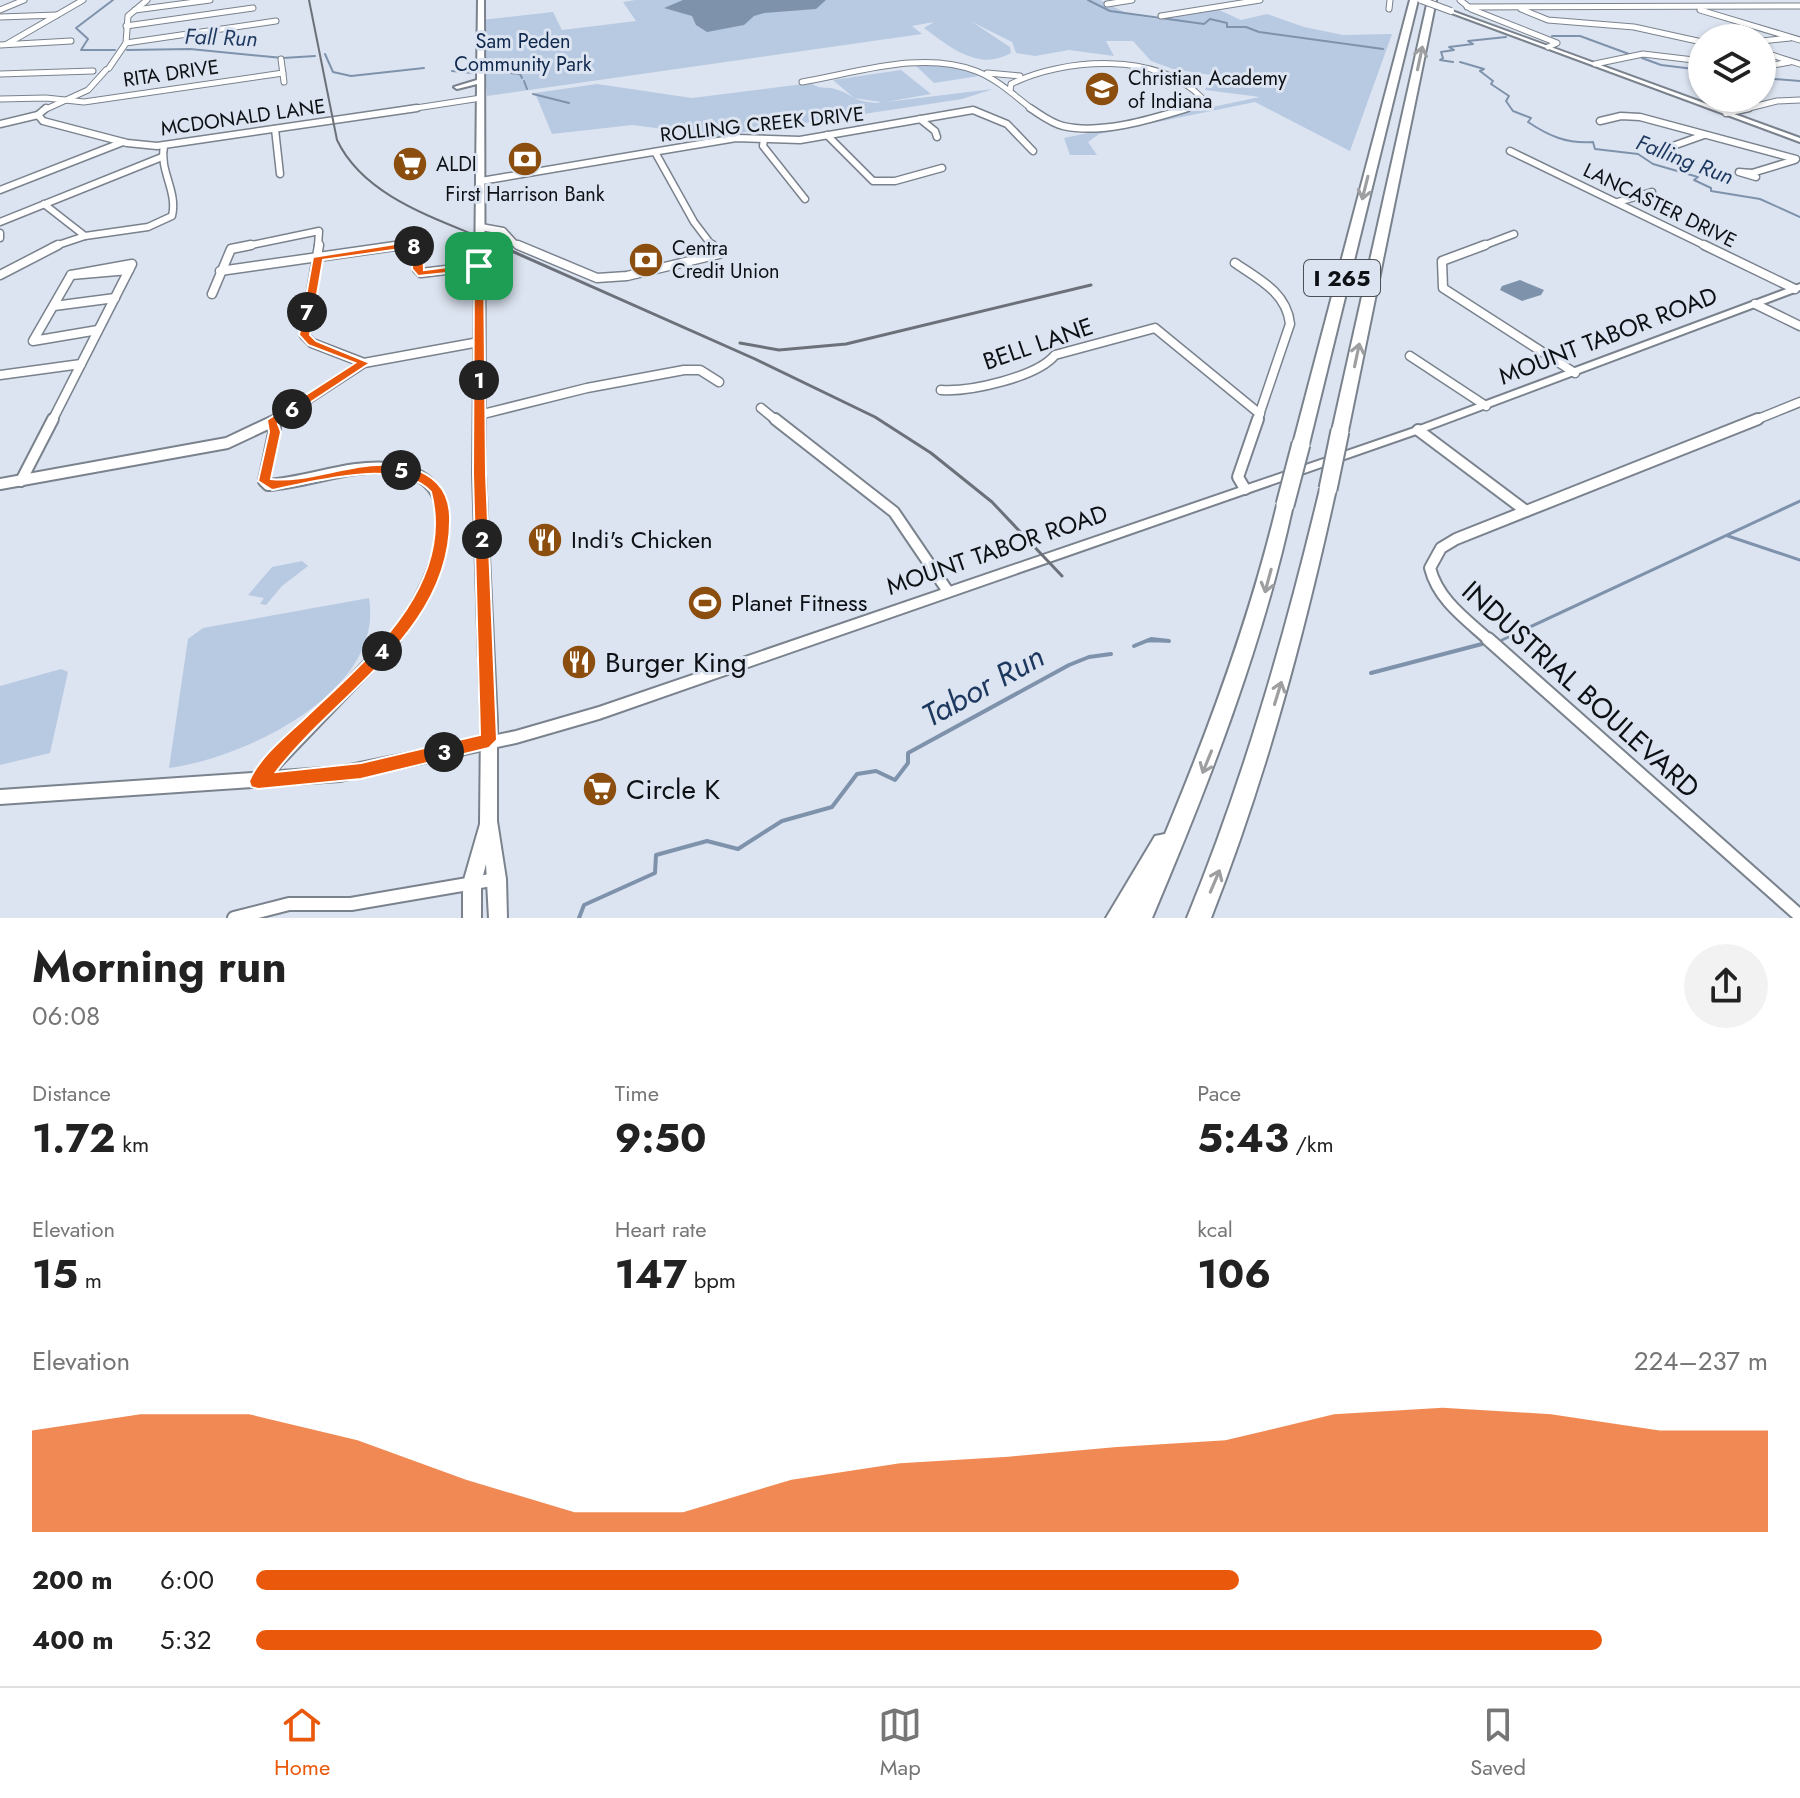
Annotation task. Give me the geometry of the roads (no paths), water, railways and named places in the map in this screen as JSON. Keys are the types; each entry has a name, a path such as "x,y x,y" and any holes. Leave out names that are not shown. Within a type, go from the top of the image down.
{"highway":[{"name":"I 265","path":"1140,918 1221,728 1257,622 1414,0"},
{"name":"I 265","path":"1199,918 1231,844 1293,645 1432,0"},
{"path":"1118,918 1193,795"}],"main road":[{"path":"481,0 479,415 489,740 488,821 497,879 498,918"},
{"path":"457,87 482,81"},
{"path":"472,918 472,883 488,821"}],"street":[{"path":"0,10 24,0"},
{"path":"3,45 83,0"},
{"path":"2,76 96,71 109,66 126,43 128,16 147,0"},
{"path":"135,10 210,0"},
{"path":"1107,4 1132,0"},
{"path":"1197,0 1213,8"},
{"path":"1161,16 1260,0"},
{"path":"1389,9 1390,0"},
{"path":"1421,0 1800,140"},
{"path":"1460,0 1467,7 1557,43 1548,47"},
{"path":"1725,0 1744,6"},
{"path":"1467,7 1800,6"},
{"path":"1688,7 1800,40"},
{"path":"126,26 253,8"},
{"path":"1518,8 1558,23 1632,27 1688,40"},
{"path":"0,17 58,15"},
{"path":"126,43 276,21"},
{"path":"1776,40 1792,38"},
{"path":"3,45 71,41"},
{"path":"1595,64 1643,54 1688,59"},
{"path":"1776,56 1800,64"},
{"path":"281,59 284,82"},
{"path":"987,75 1054,123 1079,128 1192,107 1201,101 1196,87 1154,66 1138,63 1111,62 1017,78 987,75 963,67 929,63 800,80 928,61 964,65 1017,78"},
{"path":"1776,64 1792,61"},
{"path":"0,124 38,115 88,90 96,71 109,66"},
{"path":"219,82 220,72"},
{"name":"RITA DRIVE","path":"0,99 84,102 283,73"},
{"path":"1010,91 1009,86 1017,78"},
{"path":"153,92 155,81"},
{"name":"MCDONALD LANE","path":"38,115 43,121 123,142 164,146 481,98"},
{"path":"1776,102 1800,100"},
{"name":"ROLLING CREEK DRIVE","path":"481,181 736,138 796,140 973,110 986,111 1026,141 1033,151"},
{"path":"1726,113 1730,112"},
{"path":"1600,121 1634,116 1798,159"},
{"path":"920,119 935,131 937,137"},
{"path":"275,129 280,174"},
{"path":"827,135 873,181 895,181 942,168"},
{"path":"1670,147 1704,135"},
{"path":"764,139 763,146 805,199"},
{"path":"0,190 123,142"},
{"path":"0,275 51,247 85,236 148,227 172,216 173,186 162,157 164,146"},
{"name":"LANCASTER DRIVE","path":"1510,151 1659,225 1798,288"},
{"path":"481,227 503,231 514,243 597,278 627,276 719,254 694,222 655,152"},
{"path":"0,222 162,157"},
{"path":"1752,173 1798,159"},
{"path":"1618,202 1652,192"},
{"path":"44,204 85,236"},
{"path":"212,294 229,251 234,247 311,231 320,232 304,335 312,343 364,363"},
{"path":"1514,234 1442,261 1443,288 1575,373"},
{"path":"220,271 408,245 418,249 417,269 421,273 479,266"},
{"path":"1235,263 1283,299 1290,314 1290,324 1238,477 1245,489"},
{"path":"21,481 132,264 71,275 33,341 98,330"},
{"name":"MOUNT TABOR ROAD","path":"0,797 258,781 361,771 489,740 516,737 599,713 947,590 1418,430 1798,288"},
{"path":"54,306 115,298"},
{"path":"1755,304 1800,326"},
{"name":"BELL LANE","path":"941,390 960,391 1045,367 1055,355 1155,328 1260,414"},
{"path":"0,484 217,445 271,423 364,363 479,342"},
{"path":"1410,356 1486,406"},
{"path":"0,375 81,364"},
{"path":"479,415 587,388 684,370 700,370 719,382"},
{"name":"INDUSTRIAL BOULEVARD","path":"1800,402 1441,548 1430,568 1440,595 1511,662 1800,916"},
{"path":"761,408 885,503 903,522 947,590"},
{"path":"258,781 281,752 361,675 395,636 431,583 443,539 443,510 438,491 408,472 364,470 268,485 264,481 275,428 271,423"},
{"path":"1418,430 1526,511"},
{"path":"240,917 289,904 351,904 497,879"}],"waterway":[{"name":"Fall Run","path":"113,0 76,28 88,39 81,50 115,50"},
{"name":"Falling Run","path":"1088,0 1110,11 1204,24 1210,19 1227,23 1227,27 1246,27 1259,32 1383,49"},
{"path":"1552,36 1580,36 1629,54"},
{"path":"1453,62 1440,60 1443,58 1441,52 1454,50 1449,47 1473,44 1468,41 1506,37"},
{"name":"Fall Run","path":"127,50 190,49 283,58 315,56"},
{"name":"Fall Run","path":"325,54 333,72 351,76 424,68"},
{"path":"1642,58 1661,65 1688,68"},
{"name":"Falling Run","path":"1460,62 1484,69 1480,71 1493,81 1491,84 1509,96 1506,101 1513,111 1531,118 1528,122 1551,135 1575,142 1593,142 1595,149 1638,154 1653,164 1698,177 1694,180 1711,188 1711,191 1760,199 1800,217"},
{"name":"Fall Run","path":"452,71 473,73"},
{"name":"Fall Run","path":"490,71 520,74 522,78"},
{"path":"1776,79 1800,81"},
{"name":"Fall Run","path":"524,81 527,89"},
{"name":"Fall Run","path":"533,94 569,103"},
{"name":"Tabor Run","path":"1502,640 1800,501"},
{"path":"1728,536 1800,560"},
{"name":"Tabor Run","path":"1134,646 1151,639 1169,641"},
{"name":"Tabor Run","path":"1147,641 1165,641"},
{"name":"Tabor Run","path":"1371,673 1482,644"},
{"name":"Tabor Run","path":"579,918 584,905 655,873 656,855 707,841 738,849 782,821 832,807 857,774 876,771 895,780 908,763 908,753 1069,665 1089,657 1111,654"}],"railway":[{"path":"309,0 337,140 350,161 367,179 410,207 503,247"},
{"path":"498,245 755,359 875,417 931,453 992,502 1062,576"},
{"path":"740,343 779,350 846,344 1091,285"}],"place":[{"name":"Christian Academy of Indiana","path":"1102,89"},
{"name":"First Harrison Bank","path":"525,159"},
{"name":"ALDI","path":"410,164"},
{"name":"Centra Credit Union","path":"646,260"},
{"name":"Indi's Chicken","path":"545,540"},
{"name":"Planet Fitness","path":"705,603"},
{"name":"Burger King","path":"579,662"},
{"name":"Circle K","path":"600,789"}],"park label":[{"name":"Sam Peden Community Park","path":"523,52"}]}
